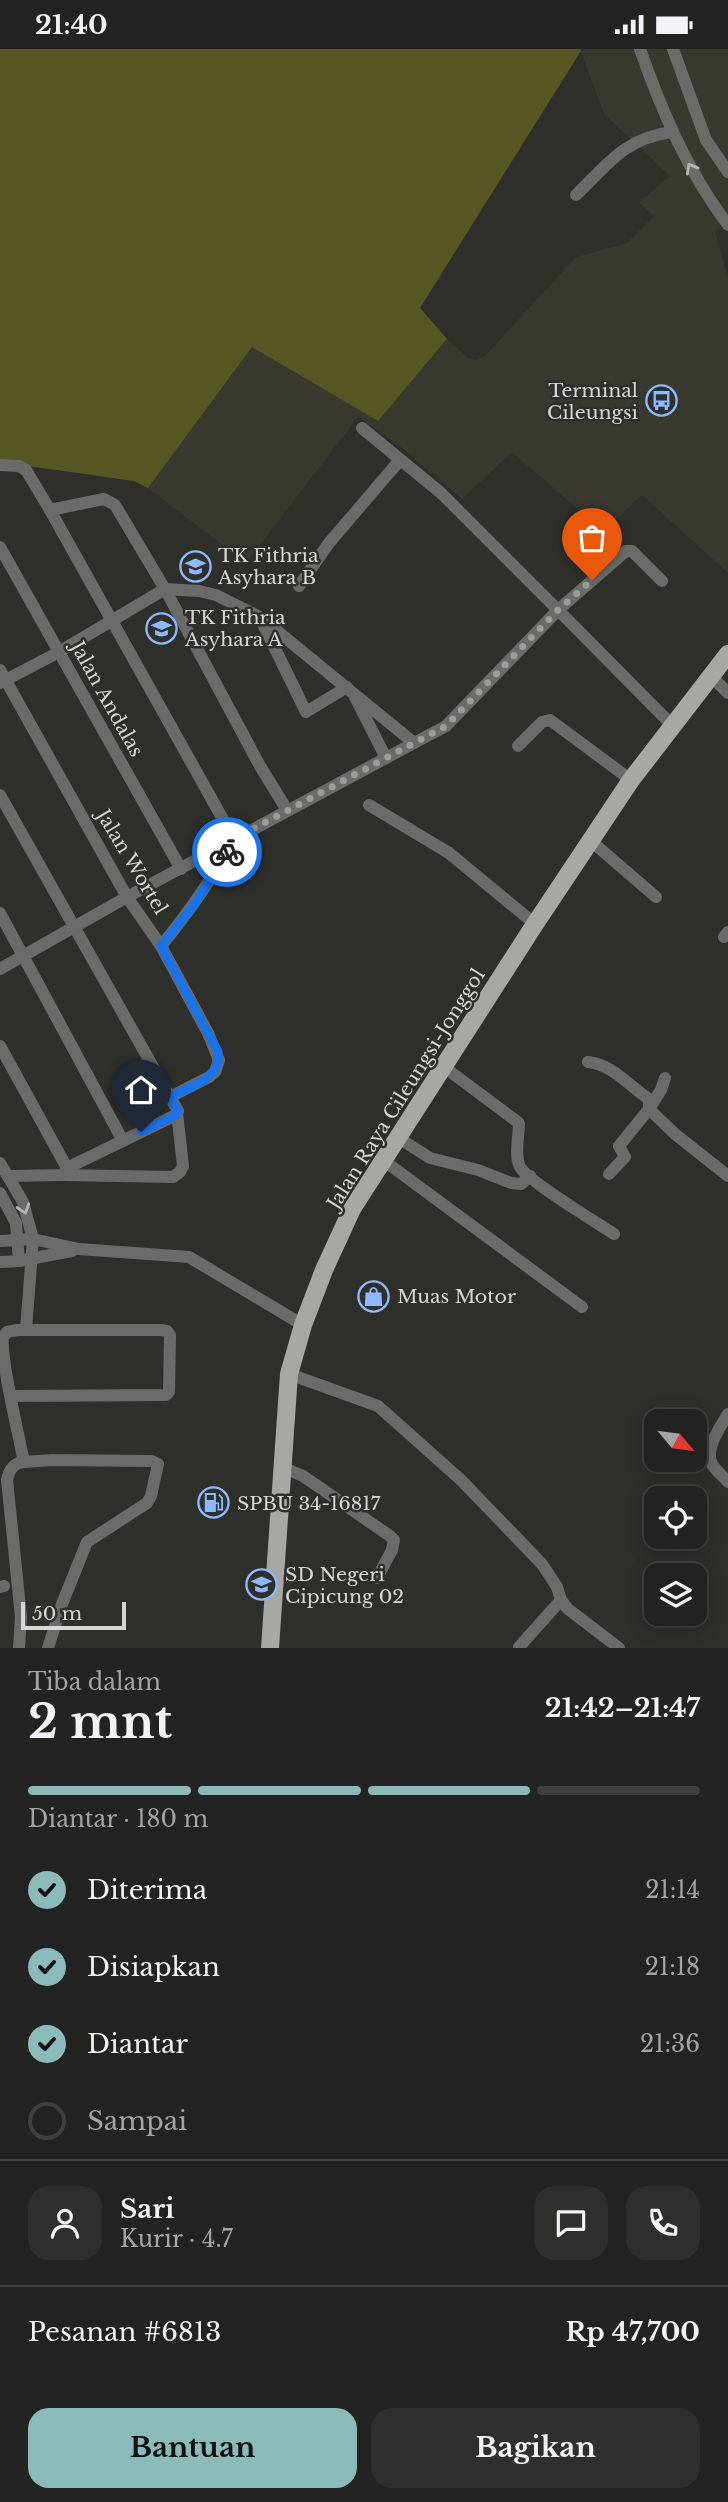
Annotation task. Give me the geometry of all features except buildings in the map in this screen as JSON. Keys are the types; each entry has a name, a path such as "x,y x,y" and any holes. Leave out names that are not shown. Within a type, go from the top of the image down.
{"main road":[{"name":"Jalan Raya Cileungsi-Jonggol","path":"270,1648 289,1374 303,1325 324,1270 352,1209 631,780 728,654"}],"street":[{"path":"640,49 672,132 708,199 728,225"},
{"path":"673,49 706,140 728,171"},
{"path":"576,195 620,151 652,135 672,132"},
{"path":"362,428 441,493 672,726"},
{"path":"299,586 329,543 400,460"},
{"path":"0,465 19,466 26,470 51,510 234,839"},
{"path":"51,510 104,499 112,502 165,589 260,766 287,810"},
{"name":"Jalan Andalas","path":"0,547 181,869"},
{"path":"0,969 127,897 446,726 558,610 626,551 632,551 662,581"},
{"path":"2,678 59,652 165,589 216,595 260,617 414,743"},
{"path":"260,617 306,712 349,689"},
{"path":"711,676 728,693"},
{"name":"Jalan Wortel","path":"2,678 127,897 161,946 208,1033 219,1060 215,1072 209,1077 170,1097"},
{"path":"349,689 386,758"},
{"path":"518,746 542,722 550,720 631,780"},
{"path":"0,795 170,1097 177,1113 183,1166 173,1177 65,1171 9,1176"},
{"path":"369,805 449,853 535,924"},
{"path":"161,946 194,905 234,839"},
{"path":"591,841 656,897"},
{"path":"0,913 123,1141"},
{"path":"0,1046 65,1171"},
{"path":"588,1062 607,1068 649,1099 649,1109 675,1134 728,1176"},
{"path":"444,1067 519,1123 520,1167 614,1234"},
{"path":"609,1174 625,1157 619,1147 620,1143 649,1109 665,1078"},
{"path":"65,1171 177,1113"},
{"path":"397,1137 430,1158 478,1170 511,1183 521,1184 530,1176"},
{"path":"383,1160 582,1307"},
{"path":"0,1163 23,1202 33,1239 26,1260 26,1330"},
{"path":"0,1193 16,1223 18,1240 26,1260"},
{"path":"0,1241 33,1239 79,1249 189,1257 303,1325"},
{"path":"0,1262 26,1260 79,1249"},
{"path":"11,1396 162,1396 169,1392 170,1335 167,1331 7,1332 2,1341 11,1396 24,1462"},
{"path":"289,1374 378,1406 461,1480 542,1564 568,1609 619,1648"},
{"path":"728,1414 710,1455 712,1464 728,1482"},
{"path":"19,1648 21,1617 7,1480 12,1467 24,1462 52,1460 152,1461 158,1464 147,1503 85,1545 48,1648"},
{"path":"282,1467 303,1476 394,1540 377,1578"},
{"path":"519,1647 561,1600"}],"shaded area":[{"path":"0,49 581,51 420,308 447,339 378,421 252,347 148,488 134,481 0,462"},
{"path":"580,49 728,49 728,222 715,231 728,278 728,573 642,495 604,532 512,452 462,499 397,444 358,417 246,563 148,488 252,347 378,421 447,339 468,358 476,360 485,356 576,257 627,243 654,216 639,202 670,176 604,114"}],"way so far":[{"path":"227,852 234,839 446,726 558,610 592,580"}],"place":[{"name":"Terminal Cileungsi","path":"661,401"},
{"name":"TK Fithria Asyhara B","path":"195,566"},
{"name":"TK Fithria Asyhara A","path":"162,628"},
{"name":"Muas Motor","path":"374,1296"},
{"name":"SPBU 34-16817","path":"214,1503"},
{"name":"SD Negeri Cipicung 02","path":"262,1585"}],"route":[{"path":"141,1132 176,1115 178,1111 170,1097 209,1077 218,1066 218,1052 161,946 194,905 227,852"}]}
